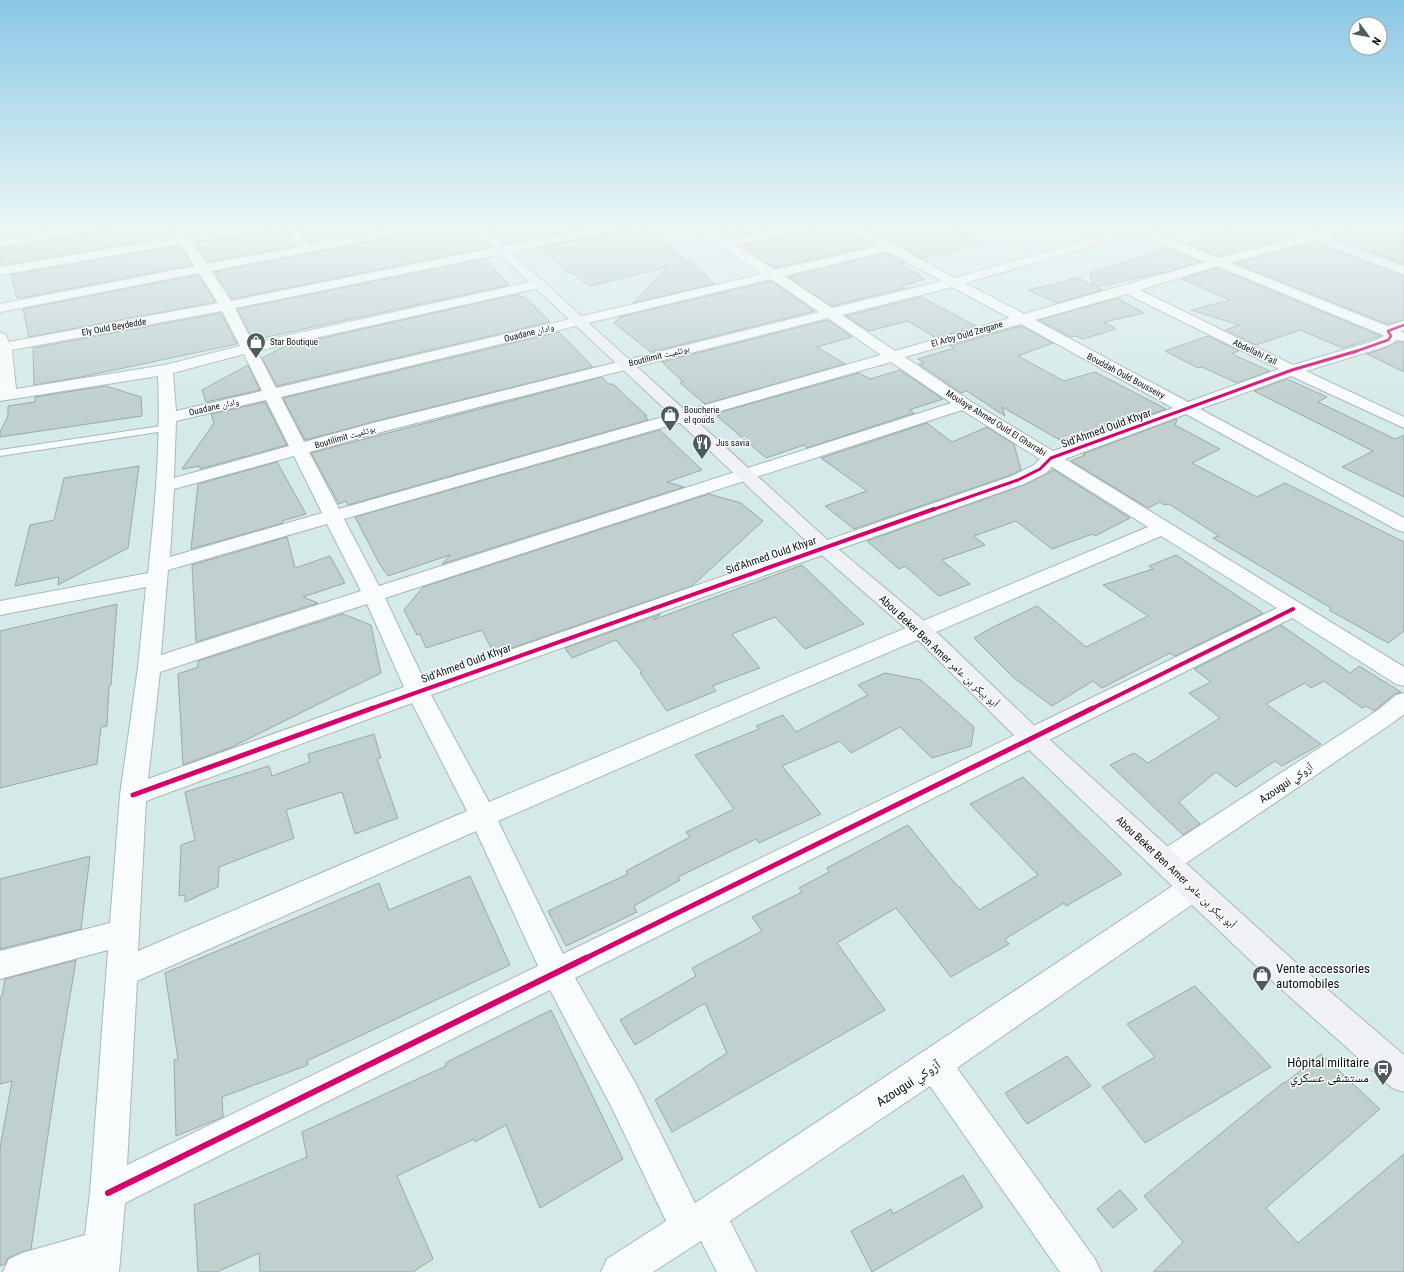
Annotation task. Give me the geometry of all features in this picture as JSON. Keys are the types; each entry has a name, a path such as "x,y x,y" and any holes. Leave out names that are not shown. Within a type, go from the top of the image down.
{"street":[{"path":"0,308 123,284"},
{"path":"213,284 226,306 373,595 417,690 482,815 556,972 624,1096 698,1222 737,1272"},
{"name":"Ely Ould Beydedde","path":"2,342 226,306 333,284"},
{"path":"2,342 4,395 165,370 247,348 537,284"},
{"name":"Abou Beker Ben Amer أبو بيكر بن عامر","path":"539,284 824,547 920,629 1031,738 1282,970 1404,1076"},
{"name":"Ouadane وادان","path":"168,423 271,394 738,284"},
{"name":"Moulaye Ahmed Ould El Gharrabi","path":"787,284 964,404 1404,678"},
{"name":"Boutilimit بوتلميت","path":"165,486 379,427 624,364 831,314 945,284"},
{"name":"Bouddah Ould Bousseiry","path":"958,284 1404,526"},
{"name":"El Arby Ould Zergane","path":"0,608 158,572 333,516 1143,284"},
{"path":"1276,284 1399,331"},
{"name":"Abdellahi Fall","path":"1128,289 1292,370 1404,423"},
{"name":"Sid'Ahmed Ould Khyar","path":"133,795 417,690 1018,480 1040,469 1051,458 1292,370 1379,344 1388,340 1399,331"},
{"path":"22,1272 102,1260 108,1194 133,795 149,667 165,486 168,423 165,370"},
{"path":"149,667 964,404"},
{"path":"121,973 482,815 920,629 1163,528"},
{"path":"108,1194 1293,609"},
{"name":"Azougui آزوكي","path":"1166,862 1386,716 1404,701"},
{"name":"Azougui آزوكي","path":"620,1272 935,1065 1193,888"},
{"path":"0,965 124,933"},
{"path":"935,1065 1082,1272"}],"lane":[{"path":"0,453 168,423"}],"building":[{"path":"13,284 92,284 21,298 17,298"},
{"path":"150,284 204,284 216,302 29,337 23,309"},
{"path":"222,284 305,284 232,299"},
{"path":"359,284 509,285 253,340 237,309"},
{"path":"651,284 712,284 633,303"},
{"path":"757,284 776,284 815,311 651,352 614,323 620,317"},
{"path":"799,284 907,284 901,286 905,288 832,306"},
{"path":"1055,284 1090,284 1093,286 1093,284 1108,284 1096,287 1102,290 1057,303 1028,290"},
{"path":"1194,284 1256,284 1381,336 1343,348 1300,330 1256,345 1225,330 1239,325 1191,310 1230,300"},
{"path":"1288,284 1404,284 1404,320 1387,324"},
{"path":"518,294 521,297 525,297 550,322 277,386 262,358 283,347"},
{"path":"921,297 976,326 936,338 908,321 869,331 846,316"},
{"path":"1117,298 1144,313 1104,322 1116,329 1083,339 1076,336 1071,337 1039,320"},
{"path":"221,313 237,344 81,377 34,385 33,348"},
{"path":"828,320 852,337 817,347 845,364 705,404 680,383 683,382 662,362"},
{"path":"1021,326 1053,343 1018,356 1064,381 1095,372 1166,409 1067,444 1002,407 1005,416 967,391 961,393 919,364 924,363 918,359 954,348 950,346"},
{"path":"559,332 593,367 305,440 283,398"},
{"path":"1208,336 1239,351 1232,353 1236,356 1270,371 1237,383 1202,367 1198,368 1165,351"},
{"path":"1397,342 1404,342 1404,372 1367,354 1385,348"},
{"path":"248,365 260,390 206,402 202,390"},
{"path":"900,370 943,399 909,410 914,413 807,448 804,445 766,458 717,416 720,415 717,413 859,373 870,379"},
{"path":"602,377 608,384 613,384 647,416 645,416 648,420 348,505 346,501 339,504 311,453"},
{"path":"1287,379 1327,397 1318,402 1395,439 1404,435 1404,497 1342,467 1373,451 1254,391"},
{"path":"106,386 141,397 142,416 0,437 0,432 8,416 8,406 35,402 35,397"},
{"path":"265,402 287,445 200,469 200,466 182,469 214,423 211,414"},
{"path":"1176,419 1175,425 1220,449 1192,463 1257,497 1285,483 1404,542 1404,631 1388,643 1329,610 1331,608 1213,538 1219,536 1169,504 1164,505 1160,502 1148,508 1071,461 1085,455 1083,454"},
{"path":"927,423 952,442 987,427 1014,444 1021,470 1011,475 854,529 825,506 867,491 821,458"},
{"path":"660,430 702,470 667,482 684,487 442,564 450,555 388,576 379,563 355,517"},
{"path":"277,462 306,514 282,521 283,523 191,549 198,484"},
{"path":"139,466 128,548 58,585 59,577 15,586 30,525 54,520 64,478"},
{"path":"1054,470 1130,518 1095,536 1092,534 1052,549 1016,521 974,536 985,545 942,560 970,584 939,596 905,566 899,569 867,541 1024,485"},
{"path":"709,494 741,503 763,521 692,586 494,654 482,630 426,648 420,634 417,635 404,610 423,587"},
{"path":"287,537 295,568 330,556 345,583 303,597 318,603 196,642 192,565"},
{"path":"1176,555 1263,613 1175,656 1170,653 1102,688 1093,681 1052,706 1014,678 974,638 993,627 1037,606 1086,647 1148,616 1103,585 1153,569 1149,566"},
{"path":"802,565 864,624 805,649 775,617 732,634 760,668 712,686 716,691 667,711 640,673 642,672 616,640 572,658 565,648 661,614 653,620"},
{"path":"117,604 111,685 109,686 107,726 101,727 97,764 0,788 0,631"},
{"path":"343,614 371,625 381,673 232,747 183,765 178,674 198,667 198,661"},
{"path":"1281,625 1350,673 1359,666 1401,692 1395,694 1374,711 1366,706 1362,708 1324,681 1311,688 1305,683 1266,704 1321,744 1282,766 1275,761 1236,787 1216,772 1179,802 1200,824 1183,835 1110,765 1134,753 1148,763 1220,718 1189,693 1211,682 1194,669"},
{"path":"885,673 921,680 974,727 971,746 932,758 900,727 851,753 840,741 782,766 821,814 759,843 756,839 678,877 680,880 634,906 637,912 566,946 548,911 628,874 626,871 690,837 686,832 734,809 695,755 759,729 756,726 783,715 796,732 868,695 858,685"},
{"path":"374,734 381,758 377,759 398,818 355,834 342,792 286,810 294,838 219,867 218,887 185,902 185,895 179,896 181,845 195,840 185,792 269,766 272,776 310,762 308,754"},
{"path":"1023,777 1122,874 1066,906 1064,903 1005,939 1009,944 951,977 896,908 837,943 885,1010 672,1132 655,1100 727,1053 705,1003 635,1045 620,1020 696,976 692,968 762,931 752,917 802,892 799,888 829,872 827,868 908,825 959,888 960,887 979,910 1038,875 970,804"},
{"path":"90,856 81,929 0,949 0,879"},
{"path":"470,876 510,965 307,1061 308,1065 222,1097 223,1117 176,1136 174,1060 178,1059 165,973 379,883 389,910"},
{"path":"76,960 31,1249 8,1258 5,1264 0,1266 0,1148 12,1081 0,1084 0,997 2,996 5,979"},
{"path":"1195,986 1271,1067 1145,1143 1102,1087 1155,1057 1127,1024"},
{"path":"551,1010 623,1159 540,1208 506,1125 475,1142 474,1139 397,1176 433,1259 413,1272 260,1272 259,1253 217,1272 198,1272 194,1205 307,1157 302,1132 446,1066 445,1063"},
{"path":"1321,1054 1380,1109 1266,1208 1298,1243 1404,1154 1404,1272 1153,1272 1183,1242 1144,1196 1284,1082 1285,1083"},
{"path":"1067,1056 1091,1086 1027,1124 1005,1093"},
{"path":"963,1175 983,1207 872,1272 851,1231 891,1209 893,1214"},
{"path":"1120,1190 1137,1209 1113,1228 1097,1209"}],"cycle path":[{"path":"133,795 574,635 1018,480 1040,469 1051,458 1292,370 1379,344 1388,340 1391,336 1388,331 1404,325"},
{"path":"108,1193 1293,609"}],"place":[{"name":"Star Boutique","path":"256,359"},
{"name":"Boucherie el qouds","path":"670,432"},
{"name":"Jus savia","path":"702,460"},
{"name":"Vente accessories automobiles","path":"1262,992"},
{"name":"Hôpital militaire مستشفى عسكري","path":"1383,1086"}]}
